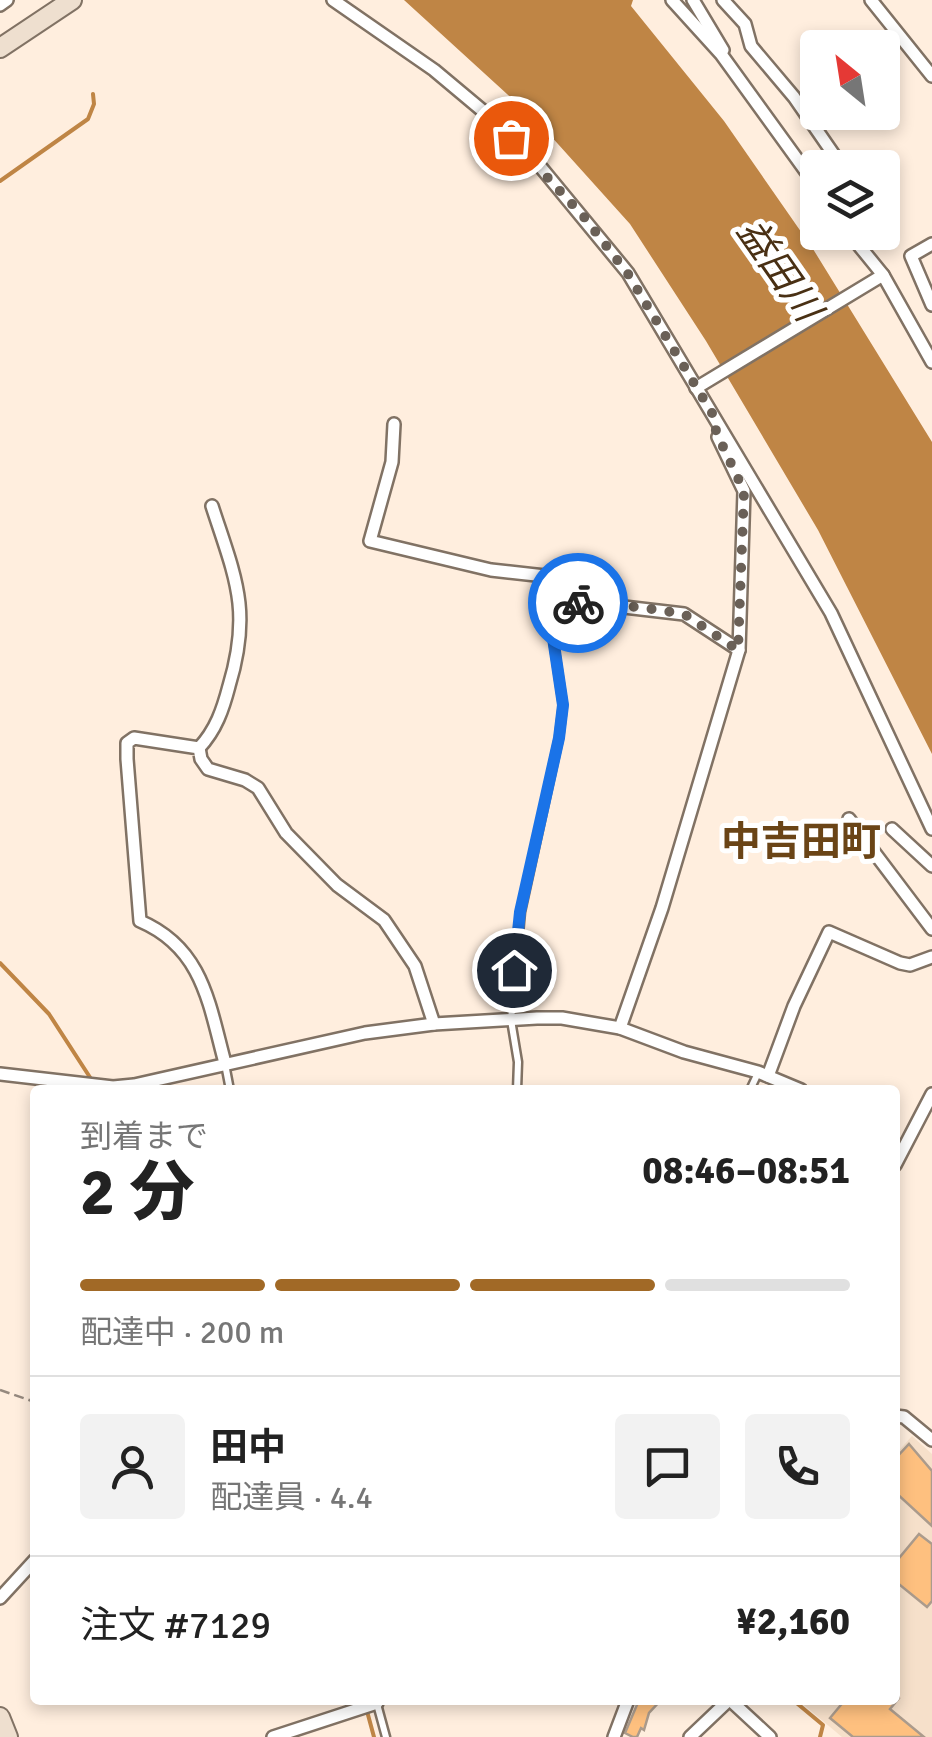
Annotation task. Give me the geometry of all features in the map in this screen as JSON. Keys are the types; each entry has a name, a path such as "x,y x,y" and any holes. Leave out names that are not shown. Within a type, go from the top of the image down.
{"main road":[{"path":"0,48 72,0"},
{"path":"0,1717 8,1737"}],"street":[{"path":"0,4 8,0"},
{"path":"333,0 434,70 483,111 538,165 628,274 701,385 715,418 830,613 932,830"},
{"path":"672,0 721,54 800,163"},
{"path":"693,0 724,49 721,54"},
{"path":"722,0 745,24 751,46 831,150"},
{"path":"871,0 932,76"},
{"path":"932,244 912,256 932,306"},
{"path":"862,250 883,276 932,362"},
{"path":"701,385 883,276"},
{"path":"620,1028 662,908 738,650 744,491 716,432 715,418"},
{"path":"394,424 392,462 370,541 492,570 546,576 547,598 684,614 738,650"},
{"path":"212,506 238,584 240,650 224,706 211,735 200,748 201,759 208,768 258,788 286,834 337,885 384,920 415,966 434,1024"},
{"path":"200,748 134,738 127,743 140,921 172,941 198,968 224,1062"},
{"path":"849,819 932,929"},
{"path":"892,829 932,866"},
{"path":"763,1074 829,932 910,965 932,956"},
{"path":"128,1085 165,1080 224,1062 365,1033 434,1024 562,1018 620,1028 789,1085"},
{"path":"0,1074 96,1085"},
{"path":"901,1142 932,1094"},
{"path":"900,1417 932,1440"},
{"path":"0,1598 30,1565"},
{"path":"273,1737 365,1705"},
{"path":"614,1737 626,1705"},
{"path":"690,1737 724,1705"},
{"path":"735,1705 770,1737"}],"lane":[{"path":"518,1085 511,1020 520,912 563,705 547,598"},
{"path":"224,1062 229,1085"},
{"path":"754,1085 763,1074"},
{"path":"377,1705 386,1737"}],"path":[{"path":"0,1390 30,1400"}],"shaded area":[{"path":"912,1436 932,1454 932,1737 842,1737 804,1705 900,1705 900,1449"}],"water":[{"name":"益田川","path":"404,0 633,0 631,6 724,121 800,230 800,250 814,250 932,442 932,754 818,530 706,341 630,224 540,124"}],"building":[{"path":"909,1444 932,1471 932,1526 900,1497 900,1454"},
{"path":"919,1534 932,1544 932,1601 927,1607 900,1585 900,1557"},
{"path":"637,1705 656,1705 637,1737 625,1733"},
{"path":"841,1705 893,1705 890,1709 924,1737 853,1737 830,1718"}],"waterway":[{"path":"0,181 88,119 93,94"},
{"path":"0,963 49,1014 93,1082"},
{"path":"365,1705 374,1737"},
{"path":"799,1705 823,1725 820,1737"}],"way so far":[{"path":"511,138 584,217 628,274 715,418 716,432 744,491 738,650 684,614 578,603"}],"district":[{"name":"中吉田町","path":"801,842"}],"route":[{"path":"514,970 520,912 563,705 547,598 578,603"}]}
